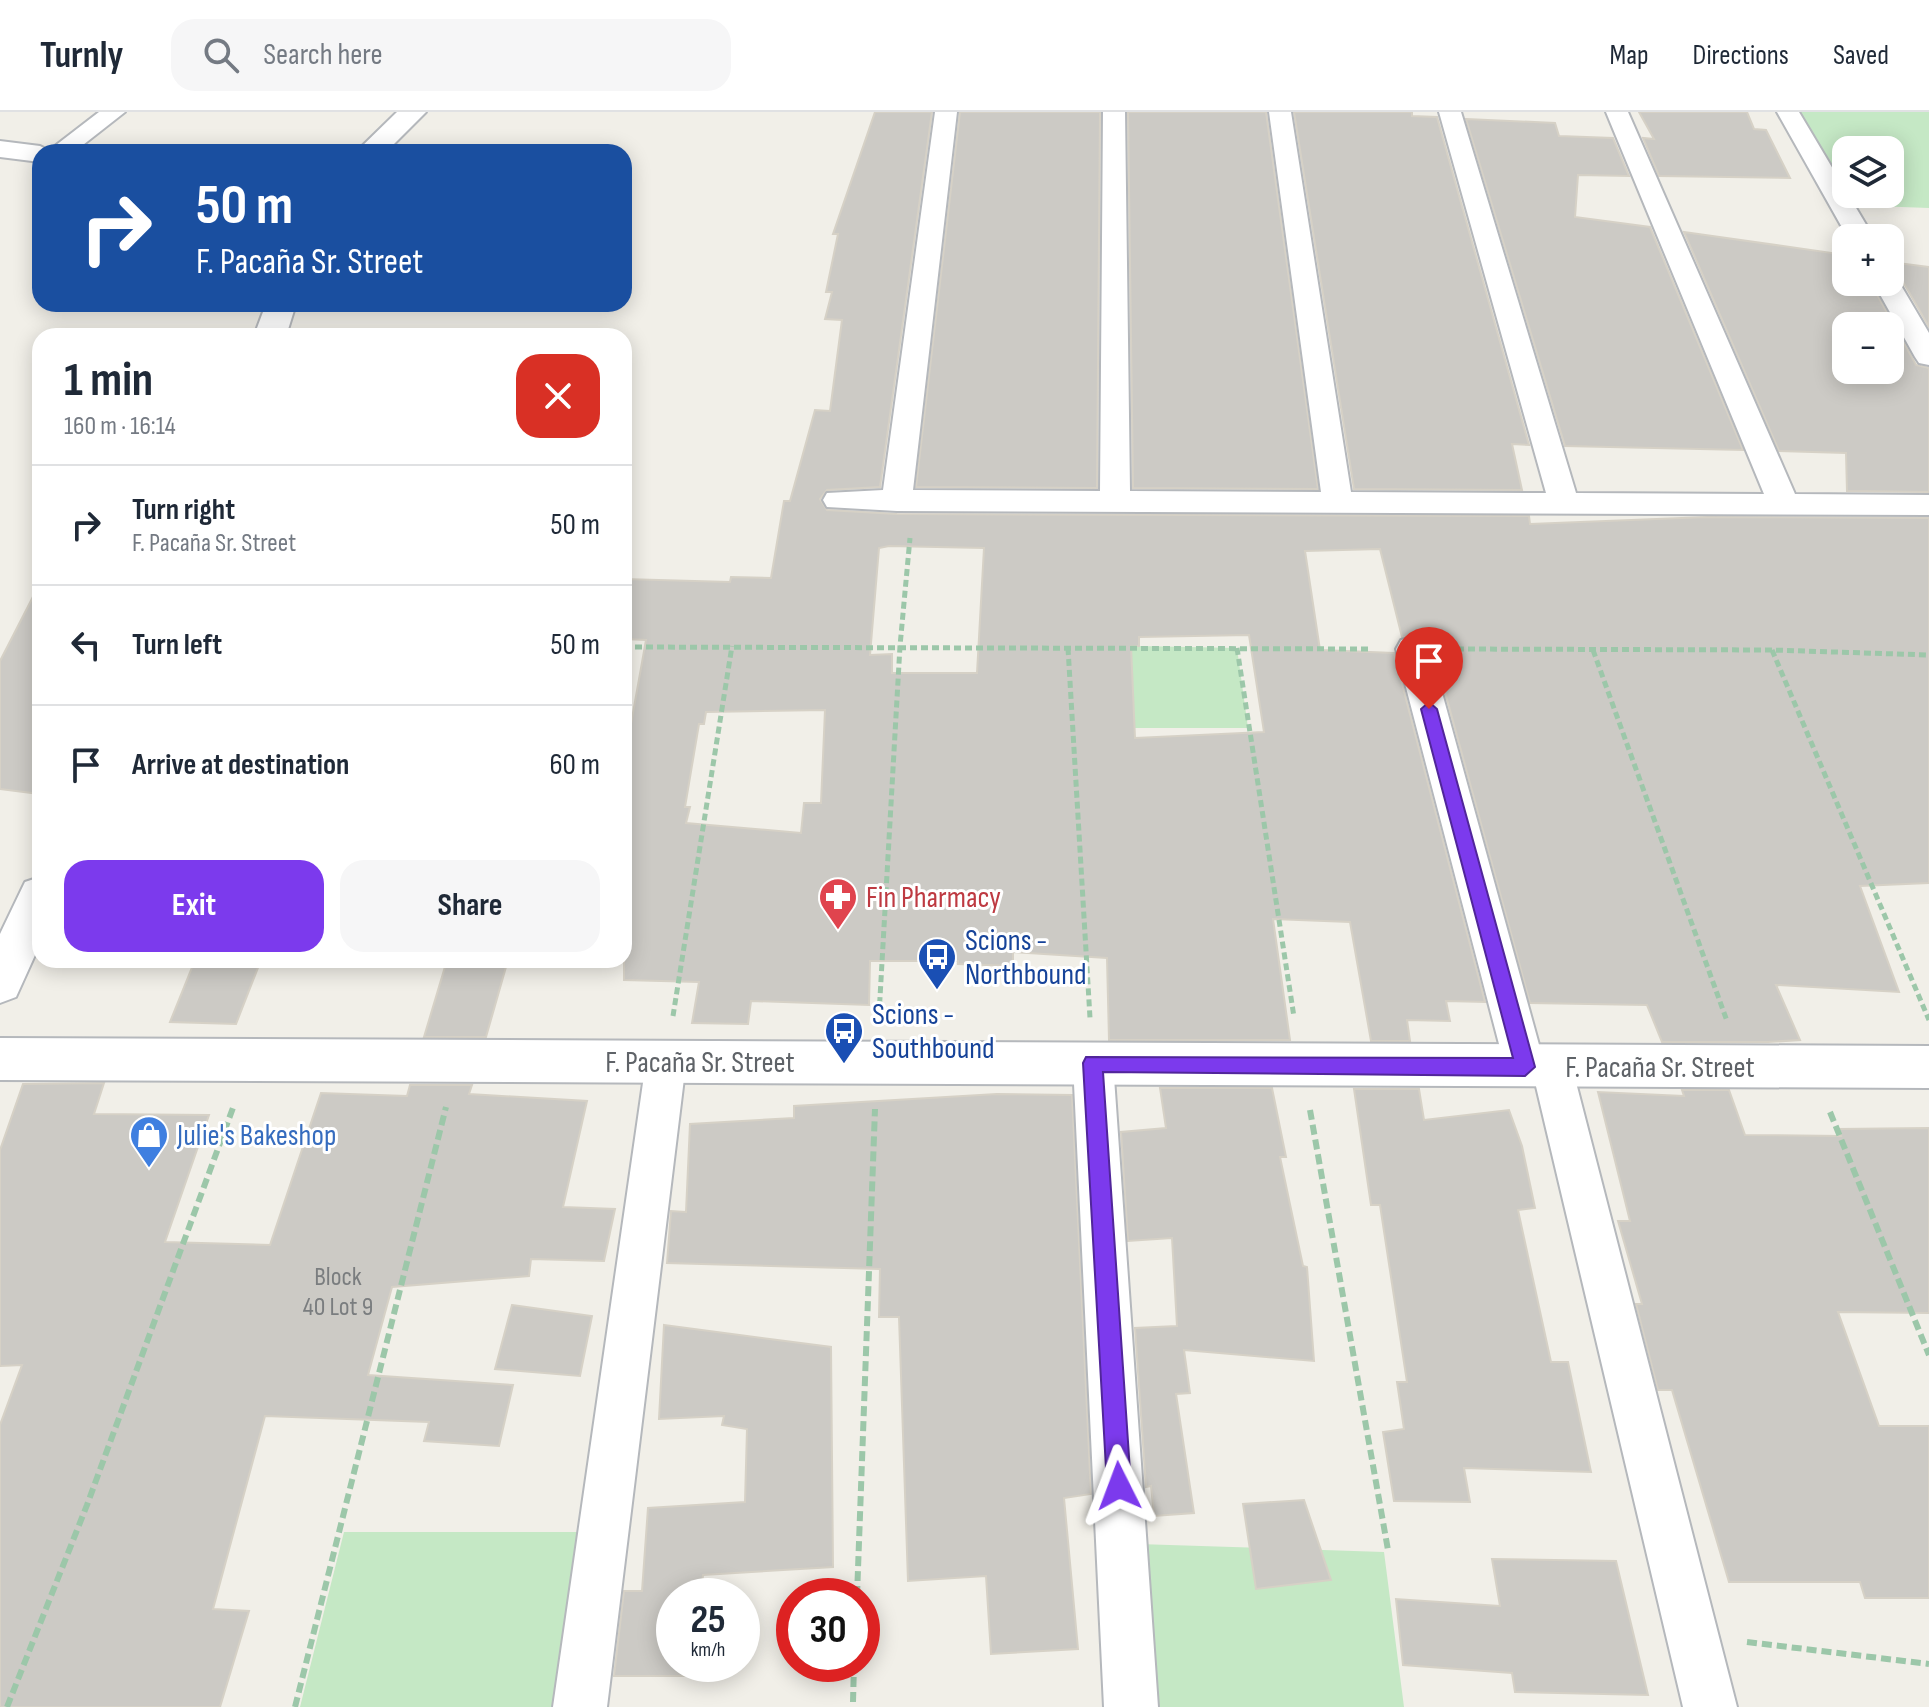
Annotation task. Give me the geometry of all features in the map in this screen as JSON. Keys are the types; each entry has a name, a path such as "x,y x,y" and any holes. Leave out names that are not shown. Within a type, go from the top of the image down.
{"street":[{"path":"70,144 114,112"},
{"path":"379,144 413,112"},
{"path":"905,501 946,112"},
{"path":"1114,112 1115,502"},
{"path":"1280,112 1338,503"},
{"path":"1450,112 1564,504"},
{"path":"1617,112 1784,505"},
{"path":"1788,112 1853,224"},
{"path":"0,149 32,153"},
{"path":"1894,296 1929,357"},
{"path":"838,500 1929,505"},
{"path":"1413,649 1539,1067 1694,1635 1710,1707"},
{"path":"0,983 32,913"},
{"name":"F. Pacaña Sr. Street","path":"0,1059 249,1063 457,1061 1929,1067"},
{"path":"580,1707 606,1532 666,1062"},
{"path":"1093,1063 1131,1707"}],"path":[{"path":"858,1578 877,1063 905,501"},
{"path":"666,1062 732,646"},
{"path":"632,647 1772,650 1929,655"},
{"path":"1068,648 1093,1063"},
{"path":"1237,648 1302,1064 1388,1550"},
{"path":"1593,650 1744,1067"},
{"path":"1772,650 1929,1020"},
{"path":"295,1707 457,1061"},
{"path":"7,1707 87,1505 249,1063"},
{"path":"1812,1067 1929,1355"},
{"path":"1694,1635 1929,1664"},
{"path":"853,1702 854,1682"}],"green space":[{"path":"1795,112 1929,112 1929,208 1904,207 1904,136 1832,136 1832,178"},
{"path":"1068,648 1237,648 1248,728 1074,728"},
{"path":"344,1532 606,1532 580,1707 300,1707"},
{"path":"1138,1544 1384,1552 1404,1707 1144,1707"}],"building":[{"path":"875,112 932,112 880,487 827,490 820,499 827,510 897,514 1529,516 1530,524 1707,517 1929,518 1929,883 1860,886 1899,992 1776,985 1800,1040 1768,1042 1662,1042 1647,1005 1530,1003 1433,648 1426,637 1402,637 1380,549 1305,551 1320,650 1394,653 1485,1002 1446,1001 1450,1021 1407,1020 1410,1041 1371,1041 1350,922 1273,919 1290,1040 1109,1040 1107,958 1013,952 1013,966 958,964 958,961 870,961 869,1005 751,1001 748,1024 692,1023 699,982 624,980 624,968 632,968 632,718 646,640 632,639 632,579 730,582 731,577 771,578 784,501 790,501 815,410 830,411 842,320 825,319 832,292 826,292 838,234 833,234","holes":["879,548 984,548 977,673 892,673 892,654 870,655","1249,635 1264,732 1135,738 1131,646 1139,646 1139,637","825,710 821,803 804,803 801,833 686,823 690,807 685,807 699,724 704,724 706,712"]},
{"path":"960,112 1100,112 1097,488 916,487"},
{"path":"1128,112 1266,112 1318,489 1133,488"},
{"path":"1294,112 1412,112 1412,116 1437,117 1529,445 1512,444 1522,490 1354,489"},
{"path":"1639,112 1747,112 1754,129 1766,130 1790,178 1659,176 1643,138 1654,139"},
{"path":"1466,119 1555,123 1559,136 1613,138 1629,176 1578,175 1575,217 1650,227 1743,450 1565,446"},
{"path":"1684,232 1832,253 1832,296 1878,296 1887,312 1832,312 1832,384 1904,384 1904,343 1916,365 1929,368 1929,492 1847,491 1846,453 1779,451"},
{"path":"1904,264 1929,267 1929,327 1904,283"},
{"path":"32,599 32,793 0,789 0,661"},
{"path":"192,968 258,968 236,1024 170,1022"},
{"path":"445,968 506,968 486,1037 424,1037"},
{"path":"104,1083 94,1114 209,1115 165,1242 270,1245 321,1093 407,1096 410,1085 472,1085 469,1094 587,1101 563,1207 615,1209 604,1261 531,1259 529,1276 392,1287 368,1375 513,1385 499,1446 424,1441 429,1422 265,1416 213,1609 249,1611 220,1707 0,1707 0,1425 22,1365 0,1366 0,1150 23,1084"},
{"path":"1160,1088 1272,1088 1286,1157 1280,1157 1303,1266 1307,1267 1314,1361 1184,1350 1190,1393 1176,1394 1194,1513 1154,1516 1151,1486 1146,1487 1135,1328 1177,1326 1172,1238 1128,1241 1121,1132 1166,1128"},
{"path":"1354,1089 1419,1089 1424,1120 1509,1110 1522,1146 1535,1208 1518,1210 1551,1362 1568,1362 1591,1472 1464,1468 1470,1502 1394,1501 1383,1432 1404,1429 1397,1382 1407,1382 1380,1205 1371,1205"},
{"path":"1682,1090 1729,1090 1745,1135 1841,1136 1839,1129 1929,1128 1929,1313 1838,1312 1879,1426 1929,1426 1929,1598 1865,1598 1860,1582 1729,1582 1672,1390 1658,1390 1636,1304 1642,1304 1618,1221 1630,1221 1598,1092 1684,1096"},
{"path":"997,1094 1072,1095 1091,1494 1064,1498 1078,1649 991,1654 986,1576 908,1581 899,1317 879,1317 880,1269 667,1263 671,1211 686,1212 690,1124 794,1118 794,1106"},
{"path":"512,1305 592,1316 580,1376 495,1369"},
{"path":"664,1325 831,1347 833,1567 703,1575 703,1578 656,1578 656,1676 614,1676 624,1591 642,1591 648,1508 745,1502 747,1429 722,1425 724,1416 659,1419"},
{"path":"1304,1500 1331,1580 1256,1589 1243,1504"},
{"path":"1492,1559 1616,1561 1648,1695 1515,1692 1512,1673 1403,1665 1396,1599 1500,1606"}],"place":[{"name":"Fin Pharmacy","path":"838,931"},
{"name":"Scions - Northbound","path":"937,991"},
{"name":"Scions - Southbound","path":"844,1065"},
{"name":"Julie's Bakeshop","path":"149,1169"}],"route":[{"path":"1119,1486 1093,1063 1525,1067 1429,709"}]}
